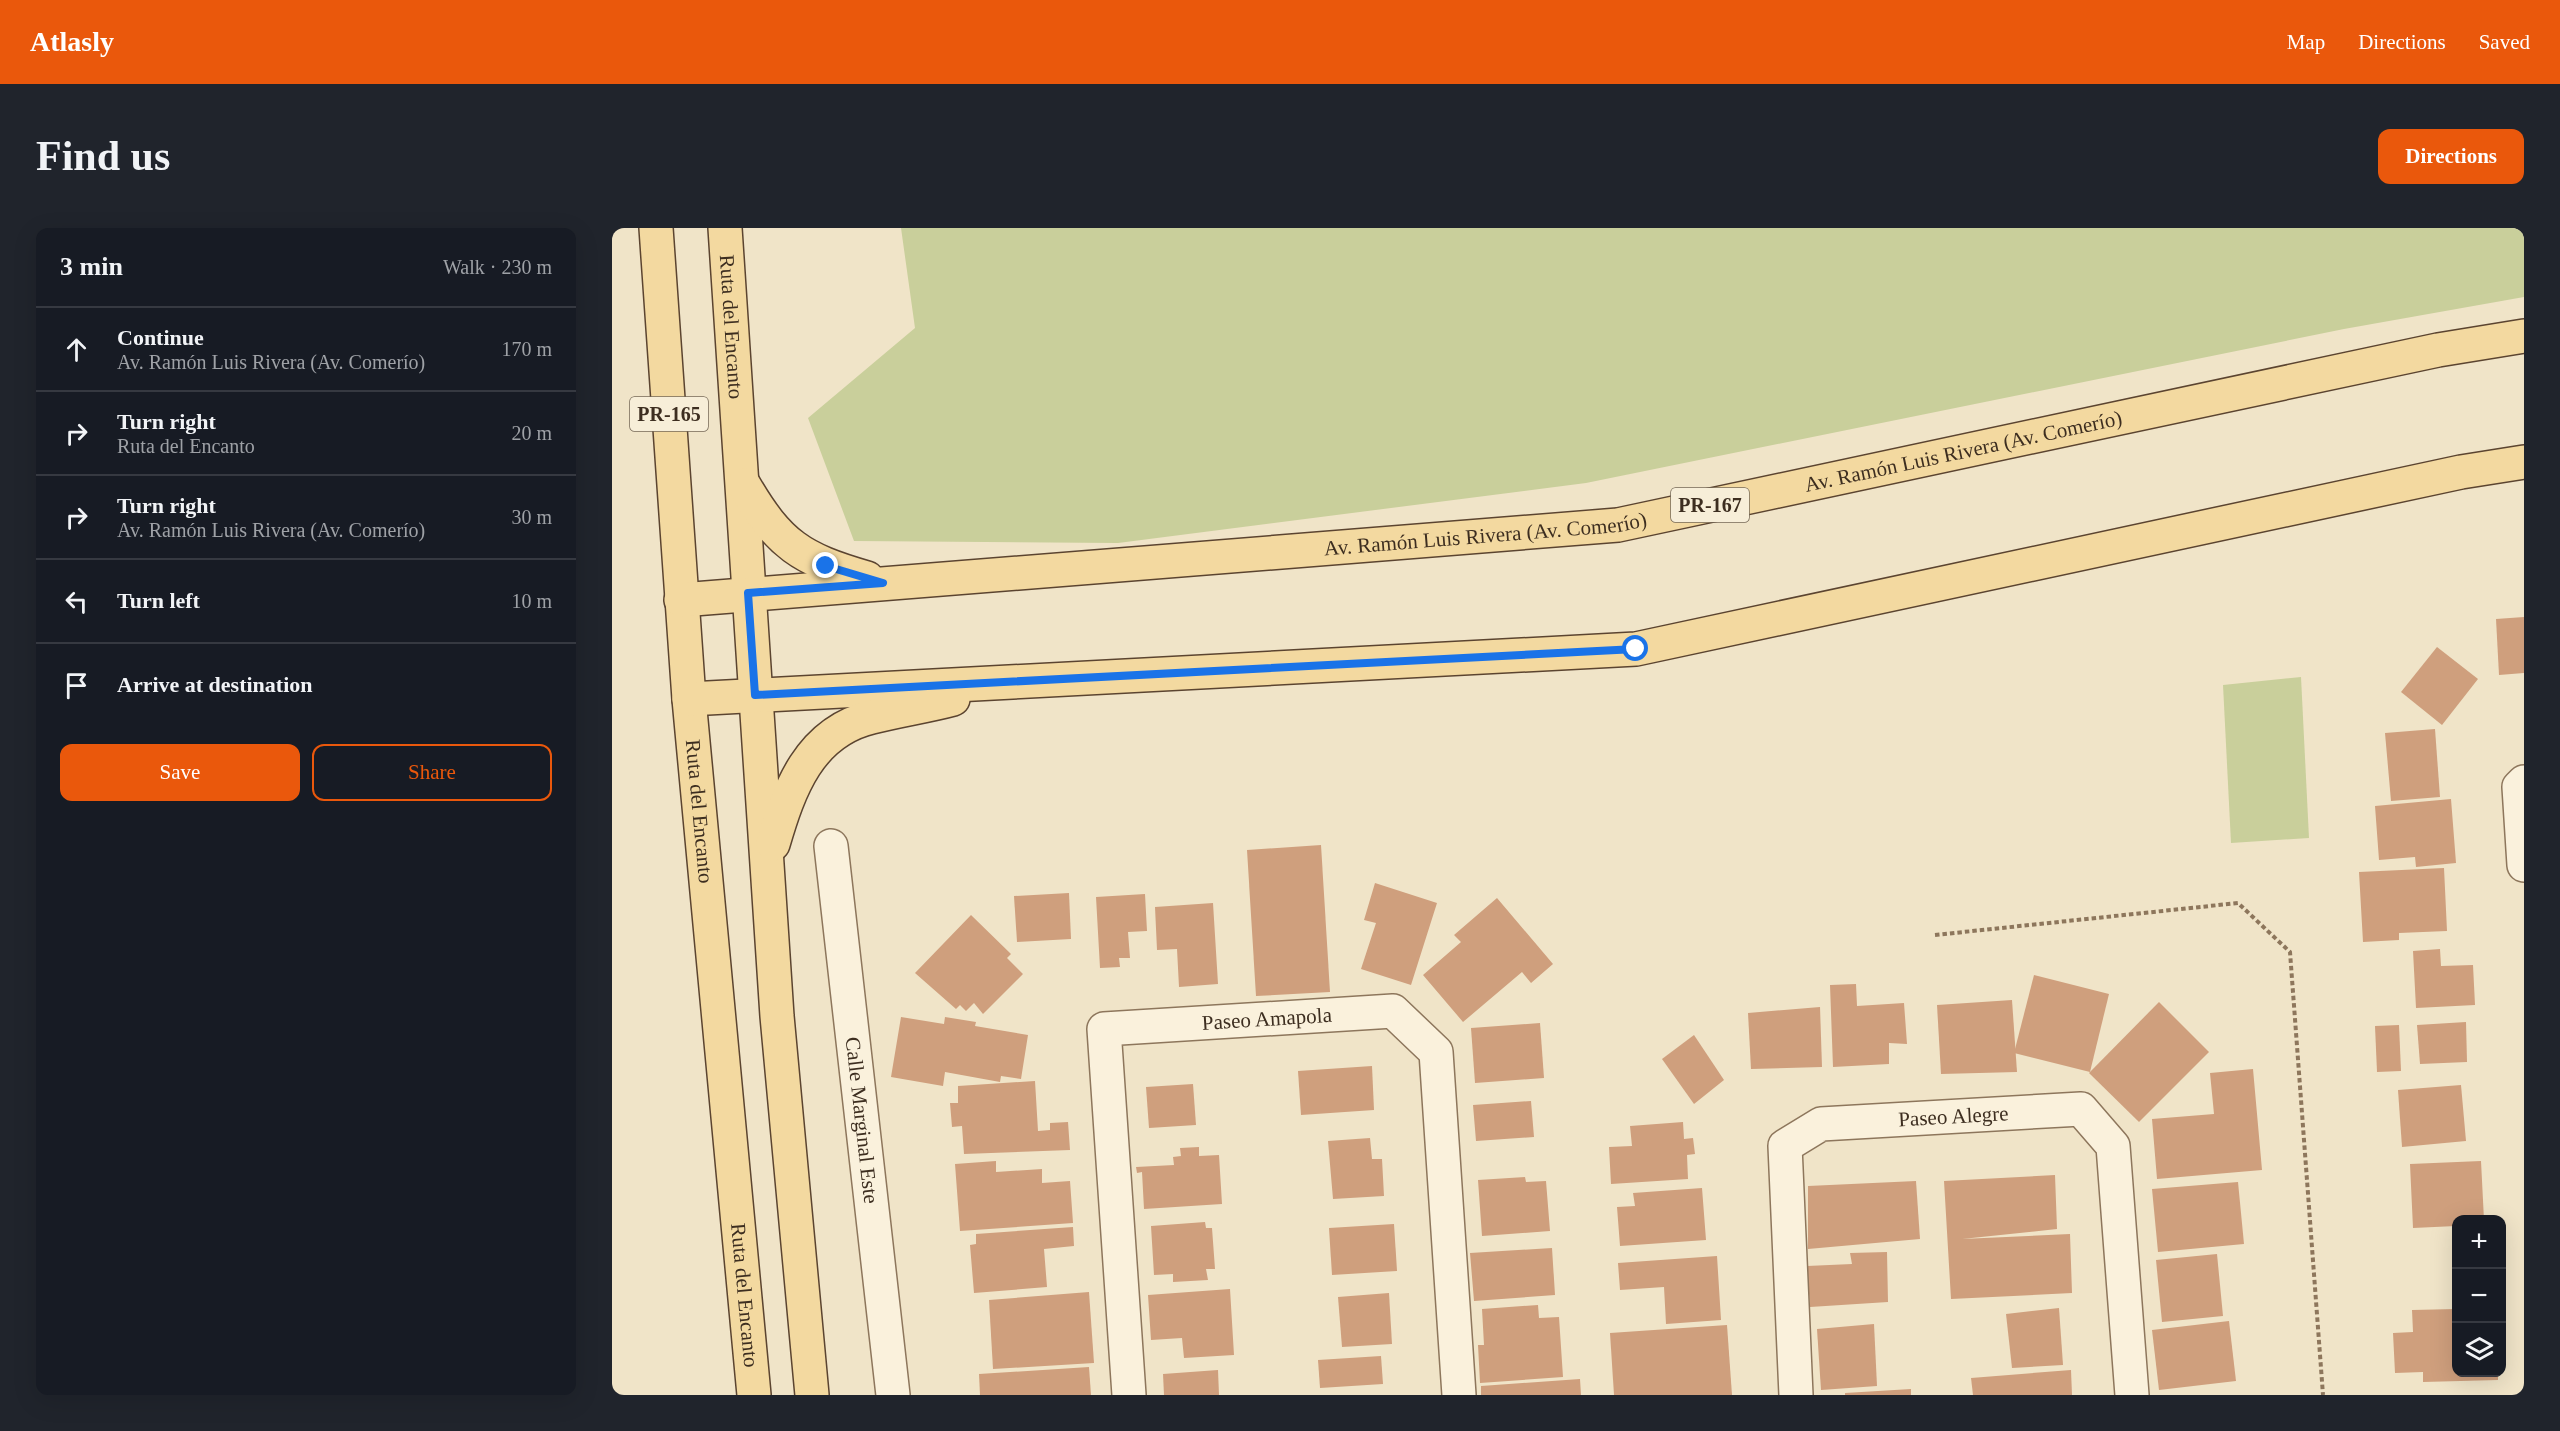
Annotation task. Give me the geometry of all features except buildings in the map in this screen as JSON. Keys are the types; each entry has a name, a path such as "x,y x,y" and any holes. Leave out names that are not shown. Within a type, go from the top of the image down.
{"main road":[{"name":"Ruta del Encanto","path":"656,228 689,699 754,1395"},
{"name":"Ruta del Encanto","path":"725,228 777,1016 812,1395"},
{"name":"Av. Ramón Luis Rivera (Av. Comerío)","path":"681,600 1618,525 2438,350 2524,336"},
{"path":"689,699 1636,649 2449,474 2524,462"},
{"path":"741,479 764,520 780,537 826,566 883,583"},
{"path":"767,866 785,800 801,768 818,748 841,731 871,717 899,713 1023,681"}],"street":[{"path":"2524,782 2519,787 2524,865"},
{"name":"Calle Marginal Este","path":"831,846 893,1395"},
{"name":"Paseo Amapola","path":"1129,1395 1104,1029 1393,1011 1436,1053 1459,1395"},
{"name":"Paseo Alegre","path":"1796,1395 1785,1146 1821,1124 2081,1109 2113,1146 2132,1395"}],"path":[{"path":"1935,935 2238,903 2290,952 2323,1395"}],"green space":[{"path":"901,228 2524,228 2524,297 2344,329 1586,483 1118,543 854,541 808,418 915,328"},
{"path":"2301,677 2309,838 2231,843 2223,685"}],"route":[{"path":"826,566 883,583 748,593 755,695 1636,649"}]}
